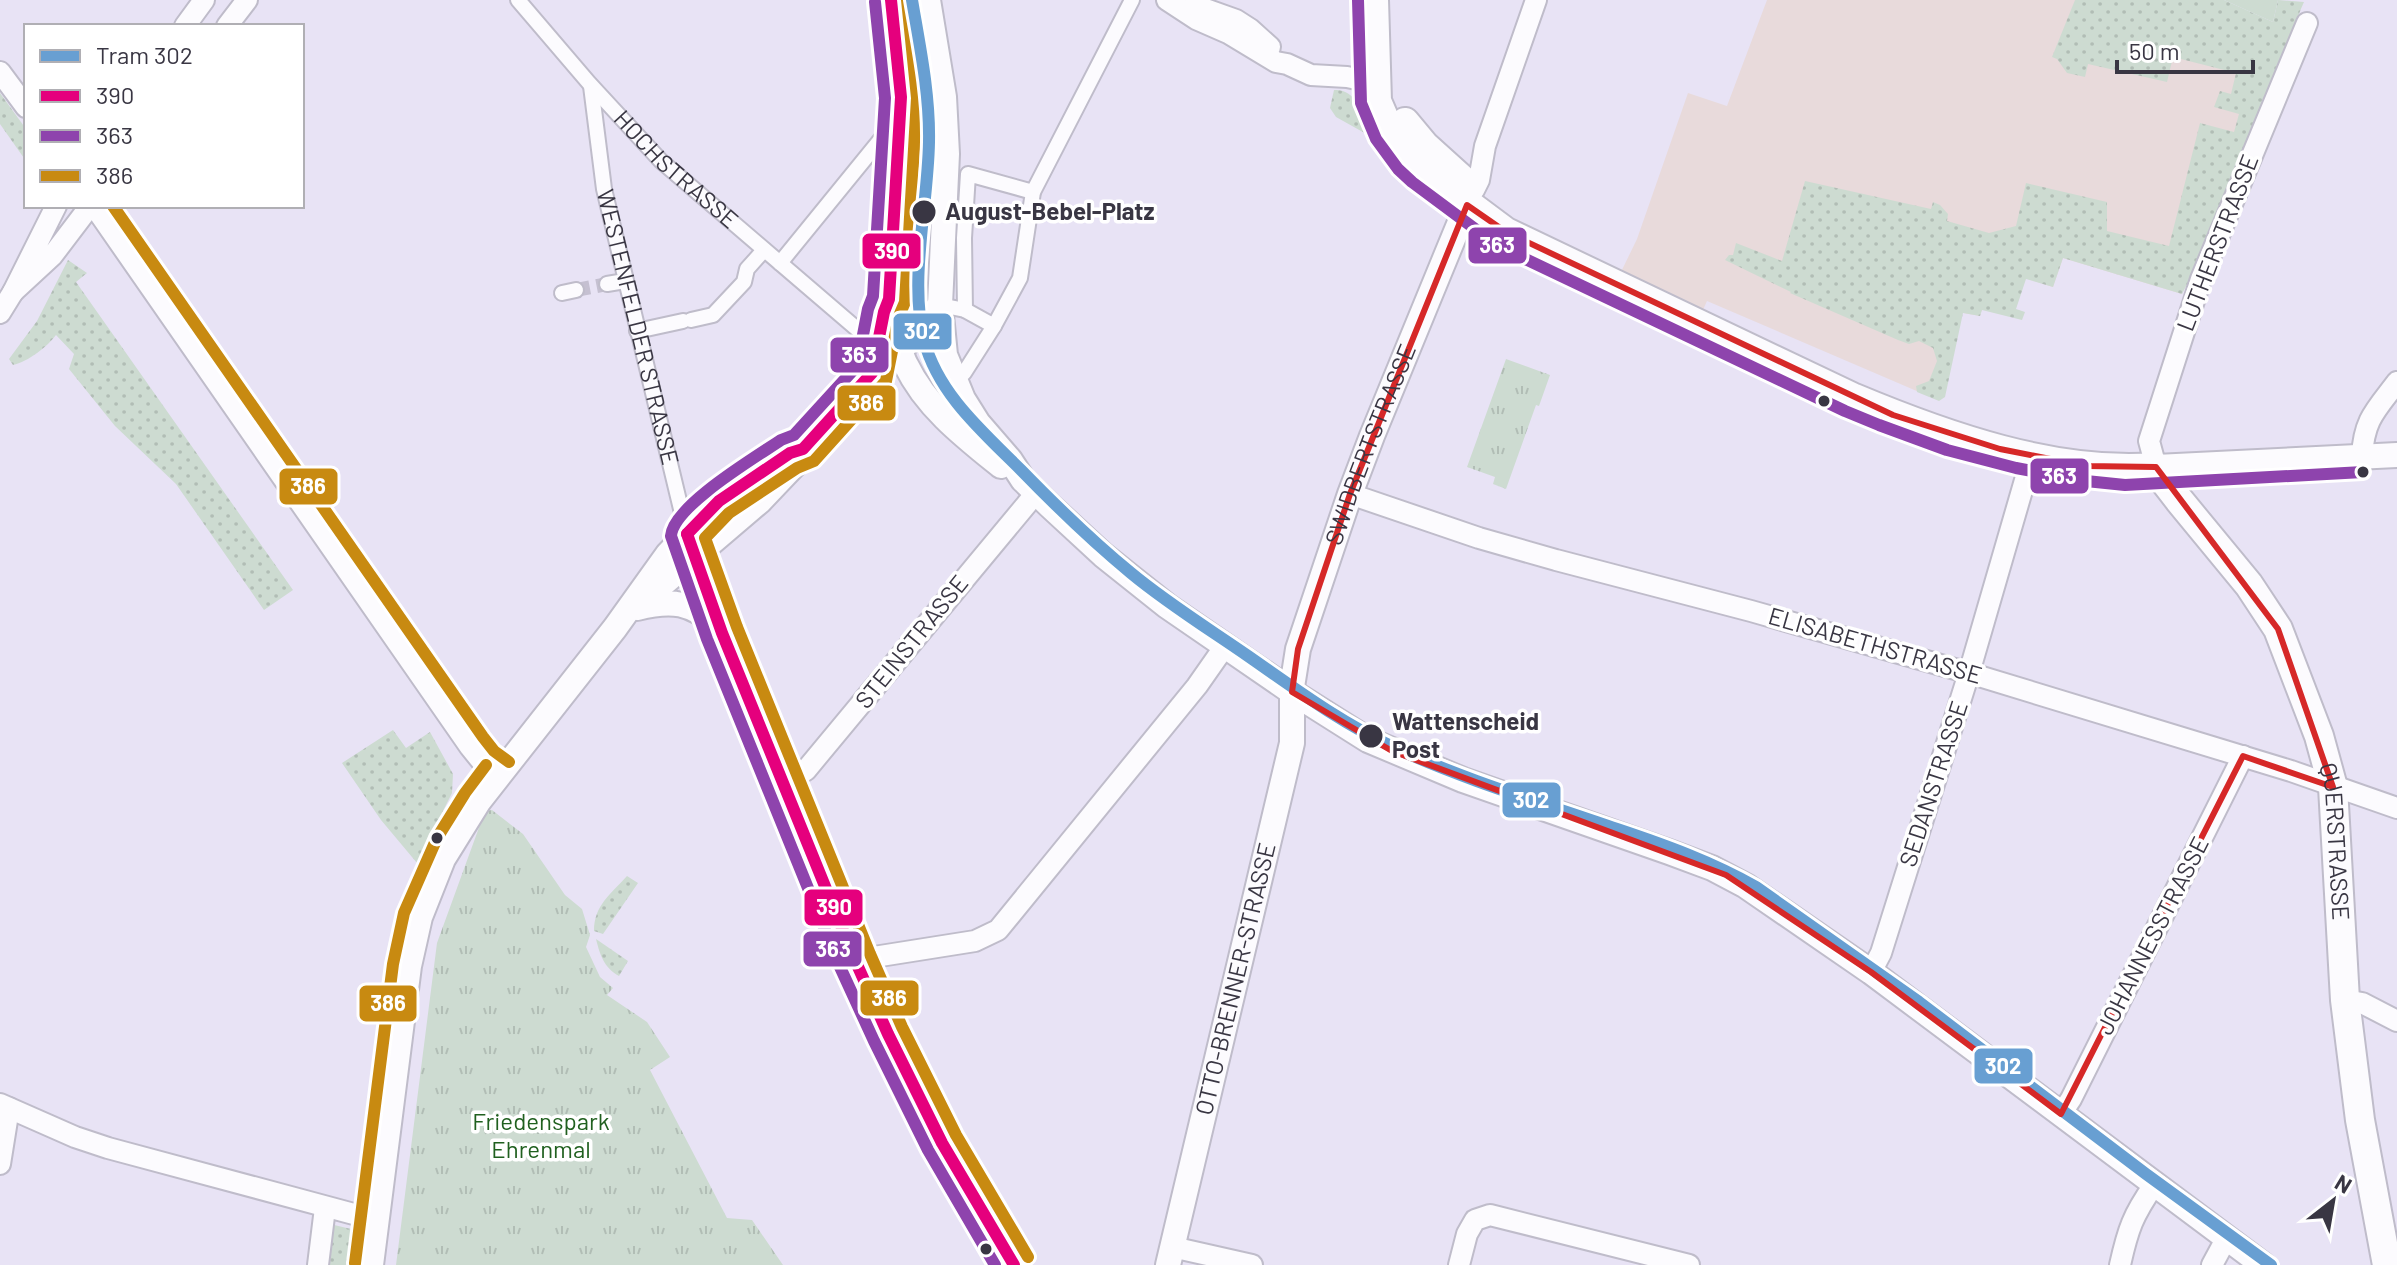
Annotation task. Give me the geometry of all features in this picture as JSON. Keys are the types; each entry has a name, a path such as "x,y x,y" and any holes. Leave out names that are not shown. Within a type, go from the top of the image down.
{"main road":[{"path":"1374,0 1377,101 1383,117 1410,158 1471,197"},
{"path":"1376,83 1411,131 1444,162 1471,197 1506,232 1542,250 1866,403 1968,441 2086,466 2124,469 2156,467"},
{"name":"QUERSTRASSE","path":"2156,467 2249,585 2278,629 2319,736 2333,787 2345,1000 2360,1120 2387,1265"}],"street":[{"path":"186,24 204,0"},
{"path":"229,24 247,0"},
{"name":"HOCHSTRASSE","path":"518,0 591,86 661,161 764,250 889,348 906,365 929,401 965,437 1030,486"},
{"path":"889,348 893,329 893,310 889,299 901,97 891,0"},
{"path":"615,628 636,609 691,545 719,501 790,453 803,449 872,373 889,348 940,305 947,154 944,97 928,0"},
{"path":"952,377 964,373 1020,278 1033,192 1132,0"},
{"path":"1167,0 1200,6 1228,33 1276,62 1311,75 1347,77 1376,83"},
{"path":"1471,197 1479,180 1485,146 1536,0"},
{"name":"LUTHERSTRASSE","path":"2156,467 2149,441 2201,279 2307,23"},
{"path":"0,72 24,104"},
{"name":"WESTENFELDER STRASSE","path":"591,86 604,189 625,281 691,545 719,626 888,1034 942,1143 1014,1265"},
{"path":"780,263 890,128 901,97"},
{"path":"1444,162 1466,161 1485,146"},
{"path":"965,310 964,238 968,174 1033,192"},
{"name":"SWIDBERTSTRASSE","path":"1292,692 1298,649 1350,494 1471,197"},
{"path":"0,313 55,208"},
{"path":"13,292 52,256 90,208"},
{"path":"93,208 470,747 483,763 499,775"},
{"path":"637,331 713,315 744,282 747,269 764,250"},
{"path":"607,284 625,281"},
{"path":"940,305 965,310 994,326"},
{"name":"HOCHSTRASSE","path":"940,305 945,355 952,377 978,423 1030,486 1079,533 1167,606 1292,692 1380,746 1463,780 1660,848 1726,875 1871,972 2263,1265"},
{"path":"2362,456 2363,435 2368,420 2397,382"},
{"path":"2156,467 2397,455"},
{"name":"SEDANSTRASSE","path":"1871,972 1881,953 1969,673 2032,456"},
{"name":"STEINSTRASSE","path":"783,785 806,770 1030,486"},
{"name":"ELISABETHSTRASSE","path":"1350,494 1479,538 1969,673 2243,756 2397,808"},
{"path":"371,1265 409,966 420,917 451,846 479,801 615,628 657,568 691,545"},
{"path":"636,609 659,603 686,605 700,611 719,626"},
{"path":"855,960 975,941 998,930 1197,686 1225,646"},
{"name":"OTTO-BRENNER-STRASSE","path":"1170,1256 1282,790 1292,743 1292,692"},
{"name":"JOHANNESSTRASSE","path":"2061,1114 2243,756"},
{"path":"2345,1000 2362,1003 2397,1021"},
{"path":"0,1164 5,1106 108,1148 376,1220"},
{"path":"2120,1265 2127,1232 2136,1211 2154,1185"},
{"path":"318,1265 325,1208"},
{"path":"1459,1265 1467,1234 1475,1220 1490,1215 1689,1265"},
{"path":"2212,1265 2226,1239"},
{"path":"1170,1256 1252,1265"}],"highlighted area":[{"path":"1467,205 1506,232 1893,415 2000,449 2086,466 2156,467 2278,629 2333,787 2243,756 2061,1114 1871,972 1726,875 1392,751 1292,692 1298,649 1350,494"}],"shaded area":[{"path":"1767,0 2127,0 2285,56 2182,294 2063,258 2053,287 1994,268 1980,316 1958,312 1933,398 1707,301 1702,312 1620,274 1637,239 1688,93 1727,106"}],"green space":[{"path":"2075,0 2224,0 2273,22 2278,0 2304,2 2236,179 2182,294 2063,258 2053,287 2026,279 2016,309 2025,312 2022,320 1982,310 1980,316 1963,313 1945,397 1939,401 1917,392 1916,386 1929,381 1937,361 1933,348 1919,341 1909,344 1898,340 1790,293 1725,260 1733,255 1736,243 1782,261 1805,181 1931,209 1933,202 1948,214 1947,221 1989,233 2016,226 2026,183 2107,202 2107,231 2169,246 2200,123 2234,132 2239,114 2214,107 2220,91 2231,94 2236,73 2173,57 2167,82 2088,64 2085,77 2067,73 2052,57"},
{"path":"2224,0 2278,0 2273,22"},
{"path":"1334,90 1347,93 1357,102 1373,127 1370,136 1336,117 1330,108"},
{"path":"0,93 24,126 24,158 0,124"},
{"path":"68,260 87,273 76,282 293,590 264,610 176,484 115,426 69,369 74,354 56,335 25,361 13,365 9,359 37,321"},
{"path":"1506,359 1550,375 1506,489 1493,484 1495,477 1467,467"},
{"path":"393,730 406,748 430,732 453,774 452,793 417,863 381,820 342,763"},
{"name":"Friedenspark Ehrenmal","path":"492,810 523,834 565,895 582,909 590,935 586,947 600,977 613,988 607,995 647,1022 670,1057 650,1070 727,1218 752,1220 783,1265 396,1265 437,943 485,811"},
{"path":"627,876 638,883 603,934 594,931 600,907"},
{"path":"596,939 628,961 619,976 603,960"},
{"path":"330,1224 351,1229 354,1235 350,1265 324,1265"}],"tunnel":[{"path":"576,290 607,284"}],"tram line":[{"name":"302","path":"912,0 929,124 918,293 924,340 940,378 964,411 1088,536 1174,605 1318,704 1374,738 1476,781 1688,855 1756,887 1919,1002 2271,1265"}],"transit line":[{"name":"390","path":"687,534 719,501 790,453 803,449 872,373 889,299 901,97 891,0"},
{"name":"386","path":"907,0 917,98 905,302 899,316 886,381 814,461 797,468 729,513 705,538 737,627 902,1027 956,1135 1028,1257"},
{"name":"363","path":"1358,0 1361,103 1376,139 1412,182 1498,246 1845,411 1947,450 2016,468 2086,481 2125,485 2363,472"},
{"name":"363","path":"875,2 885,98 873,296 857,366 794,435 781,440 700,497 675,524 671,536 707,639 840,967 928,1150 995,1265"},
{"name":"386","path":"114,208 483,737 494,751 509,762"},
{"name":"390","path":"687,534 722,633 888,1034 942,1143 1014,1265"},
{"name":"386","path":"355,1263 393,964 404,913 437,838 486,765"}],"place":[{"name":"August-Bebel-Platz","path":"924,212"},
{"name":"Wattenscheid Post","path":"1371,736"}]}
